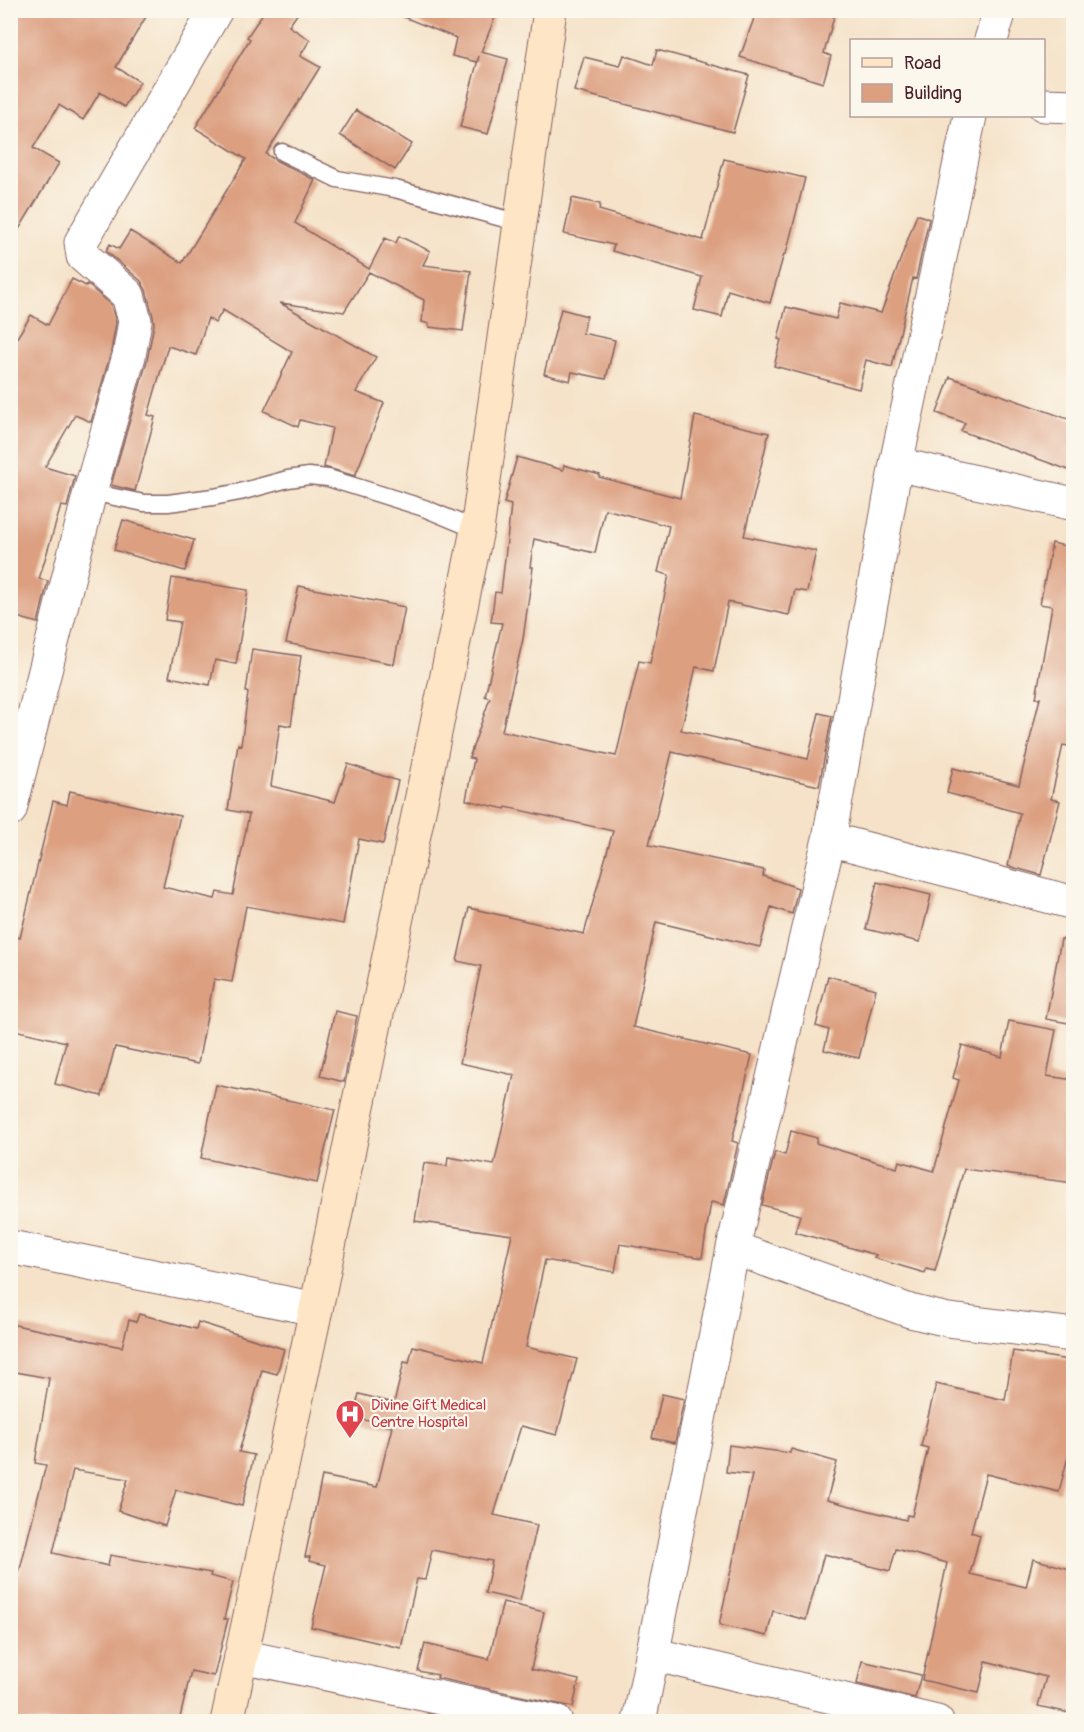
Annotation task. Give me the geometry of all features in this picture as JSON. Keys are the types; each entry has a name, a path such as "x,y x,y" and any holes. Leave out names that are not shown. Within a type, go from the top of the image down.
{"street":[{"path":"10,810 90,492 129,357 135,321 128,295 83,256 81,242 216,10"},
{"path":"227,1722 316,1309 477,530 550,10"},
{"path":"992,39 1000,10"},
{"path":"1045,105 1074,106"},
{"path":"639,1722 733,1248 829,839 896,464 970,117"},
{"path":"896,464 1074,504"},
{"path":"829,839 1074,903"},
{"path":"10,1247 316,1309"},
{"path":"733,1248 910,1311 948,1320 1074,1335"},
{"path":"652,1654 937,1722"},
{"path":"241,1656 556,1722"}],"lane":[{"path":"282,152 337,179 395,189 520,223"},
{"path":"90,492 144,503 168,502 213,497 288,478 309,476 328,478 424,508 477,530"}],"building":[{"path":"10,10 150,10 116,67 140,82 124,107 100,92 83,120 59,105 33,148 59,163 10,244"},
{"path":"265,10 300,10 289,26 310,40 300,56 320,67 266,154 315,180 295,223 369,269 385,238 396,243 399,236 430,251 423,265 471,271 463,331 429,327 429,324 422,322 424,300 369,272 344,312 280,303 376,357 356,392 384,403 355,476 324,467 332,428 300,420 298,427 264,411 292,352 223,310 215,323 208,318 196,355 168,346 148,415 155,417 135,491 111,485 147,361 154,324 146,290 141,281 106,251 110,244 119,249 130,231 182,263 246,159 195,128 250,39 247,37"},
{"path":"391,10 498,10 481,52 508,59 488,134 460,127 479,56 477,62 452,56 456,38 391,12"},
{"path":"757,10 836,10 824,53 831,56 823,83 740,57"},
{"path":"657,50 749,75 733,132 574,91 584,57 620,66 624,55 653,65"},
{"path":"356,110 412,144 395,170 340,135"},
{"path":"724,159 805,178 786,254 784,254 770,303 728,290 722,317 694,310 702,277 612,251 614,245 564,234 572,198 600,204 599,210 703,240"},
{"path":"917,214 929,219 916,279 913,278 892,367 866,360 859,389 774,366 786,307 836,319 840,303 881,313"},
{"path":"72,279 86,286 87,284 111,305 116,322 111,352 91,422 75,415 45,467 75,476 67,507 61,506 39,579 48,581 38,623 10,615 10,349 31,315 48,325"},
{"path":"561,309 587,316 582,333 615,340 606,379 572,372 570,381 544,374"},
{"path":"950,377 1074,421 1074,472 961,431 965,423 937,413"},
{"path":"695,416 769,433 744,536 816,551 807,592 795,590 789,615 728,602 714,671 696,667 681,730 808,759 819,713 832,716 819,786 672,752 649,845 764,870 763,876 798,888 792,914 771,907 760,947 656,922 633,1027 752,1055 732,1141 738,1143 724,1205 711,1202 702,1258 620,1244 615,1272 545,1260 526,1347 577,1359 557,1435 521,1426 494,1515 537,1525 520,1601 485,1593 492,1561 432,1550 425,1580 417,1579 401,1648 311,1627 326,1565 309,1561 310,1557 305,1557 322,1476 377,1487 392,1427 353,1417 359,1394 394,1403 404,1362 409,1363 413,1346 483,1363 512,1235 415,1221 424,1163 447,1166 448,1157 494,1165 514,1075 460,1063 481,966 457,961 469,908 584,934 613,831 466,800 474,759 469,758 490,698 485,696 502,623 491,622 495,592 501,593 511,505 504,503 517,457 563,470 564,465 600,475 599,477 680,498","holes":["605,509 669,526 658,572 669,575 650,663 639,661 616,756 502,731 523,639 533,567 530,567 534,539 595,553"]},
{"path":"123,520 194,540 185,571 114,550"},
{"path":"1052,543 1074,548 1074,747 1063,745 1051,799 1060,801 1041,875 1008,866 1020,813 947,793 953,768 1019,785 1040,698 1036,698 1052,606 1040,604"},
{"path":"172,578 248,590 236,664 215,660 210,685 169,677 180,622 165,620"},
{"path":"299,586 405,607 394,664 286,643"},
{"path":"252,649 301,656 291,726 280,724 271,786 335,802 348,764 398,781 383,844 359,839 343,924 246,906 232,982 214,979 198,1064 115,1047 102,1096 55,1084 66,1042 10,1029 10,935 20,938 53,801 67,805 70,791 180,816 163,887 215,899 217,892 233,895 249,814 228,810 238,744 241,745"},
{"path":"877,882 931,895 920,942 866,929"},
{"path":"1061,939 1074,940 1074,1024 1046,1019"},
{"path":"828,976 876,989 859,1058 824,1050 829,1030 816,1026"},
{"path":"335,1011 357,1016 344,1082 320,1076"},
{"path":"1009,1021 1056,1030 1047,1076 1074,1080 1074,1183 964,1169 935,1271 926,1269 925,1273 874,1258 876,1255 795,1232 800,1215 762,1205 775,1152 785,1155 791,1131 817,1138 816,1143 897,1168 899,1161 934,1171 959,1080 953,1078 962,1045 1002,1057"},
{"path":"216,1085 335,1110 317,1183 201,1158"},
{"path":"139,1314 196,1329 198,1322 284,1349 277,1374 262,1370 239,1452 254,1455 242,1506 176,1490 165,1526 118,1511 128,1479 73,1470 53,1553 108,1566 110,1555 211,1573 210,1576 233,1582 224,1619 228,1619 214,1676 191,1671 179,1722 10,1722 10,1571 19,1573 46,1465 35,1463 49,1378 10,1371 10,1324 122,1347 129,1320 136,1322"},
{"path":"1013,1351 1074,1361 1074,1433 1059,1492 986,1474 971,1532 980,1535 970,1574 1026,1587 1033,1559 1074,1570 1074,1714 1038,1706 1046,1677 986,1661 979,1693 922,1680 947,1563 896,1549 890,1571 824,1554 806,1620 773,1611 767,1636 719,1625 752,1475 726,1472 729,1445 790,1453 791,1449 837,1462 827,1500 906,1520 907,1515 912,1516 928,1448 921,1446 936,1384 1005,1400"},
{"path":"662,1394 684,1399 675,1443 652,1438"},
{"path":"503,1602 544,1612 531,1669 579,1680 573,1707 437,1678 438,1675 418,1671 425,1644 489,1659"},
{"path":"862,1661 921,1675 915,1698 857,1684"},
{"path":"428,1714 462,1722 426,1722"}],"place":[{"name":"Divine Gift Medical Centre Hospital","path":"350,1440"}]}
